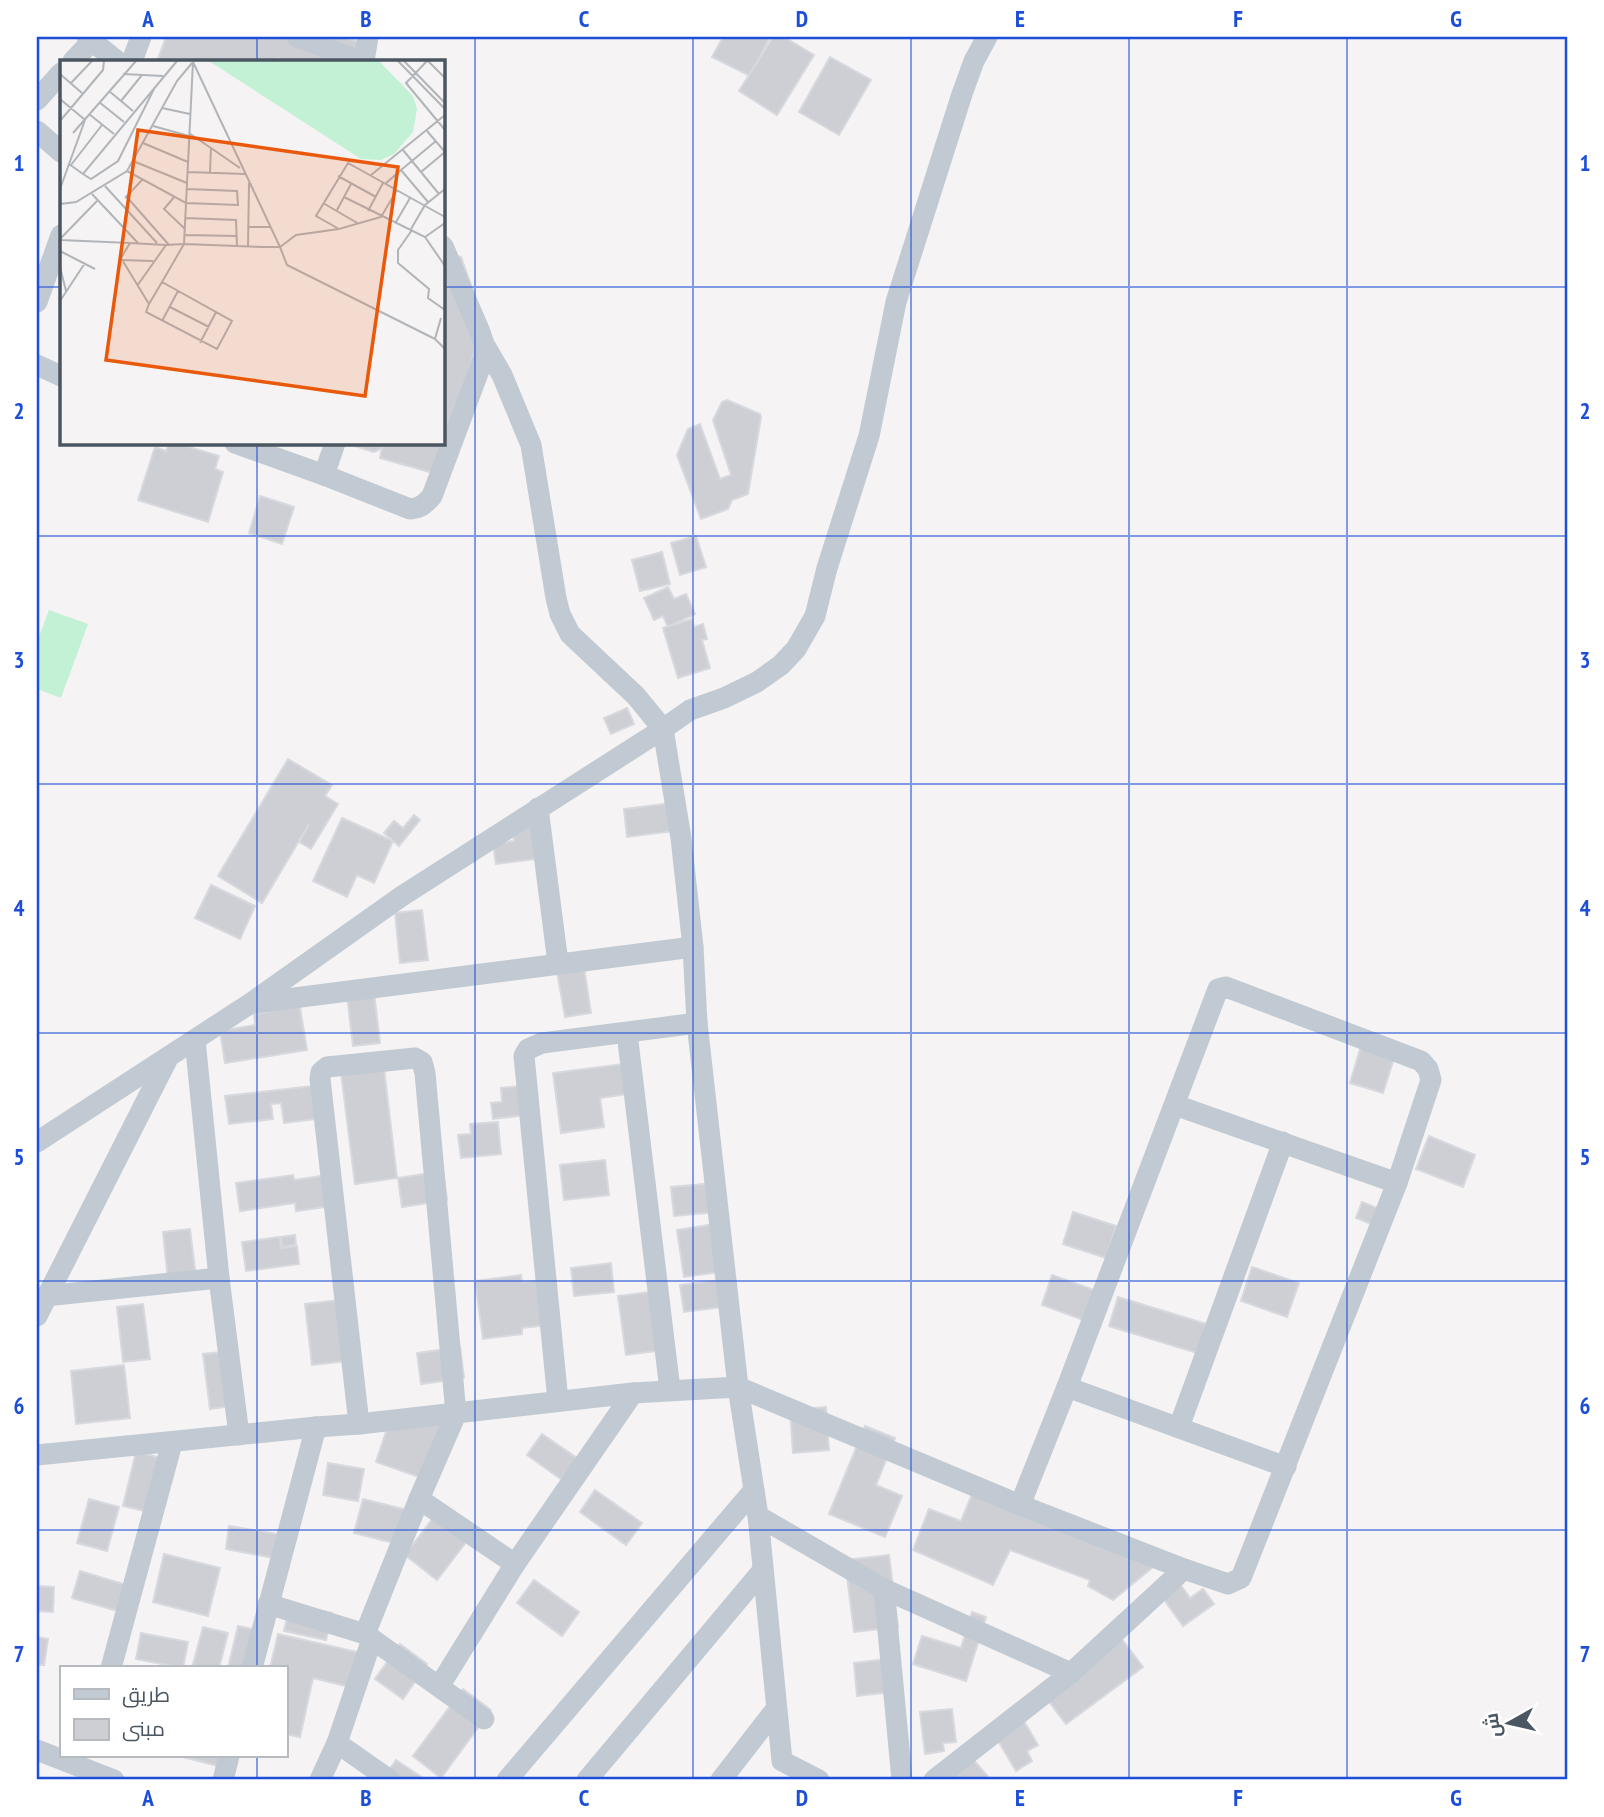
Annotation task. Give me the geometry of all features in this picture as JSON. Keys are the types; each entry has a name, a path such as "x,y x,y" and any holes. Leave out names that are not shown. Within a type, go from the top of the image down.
{"street":[{"path":"132,60 141,37"},
{"path":"297,37 359,60"},
{"path":"362,60 368,37"},
{"path":"37,1142 251,1003 402,896 690,710 757,682 781,665 796,649 815,616 827,568 869,436 896,302 966,83 987,37"},
{"path":"74,60 89,39 116,60"},
{"path":"37,100 60,75"},
{"path":"37,131 60,151"},
{"path":"37,302 60,238"},
{"path":"444,248 484,344 502,375 531,445 556,598 564,625 570,634 636,696 663,729 681,838 693,947 697,1023 738,1387 758,1516 782,1771 819,1780"},
{"path":"237,444 410,509 418,508 432,496 482,366 484,344"},
{"path":"37,365 60,376"},
{"path":"324,475 335,444"},
{"path":"538,808 558,963"},
{"path":"251,1003 693,947"},
{"path":"37,1455 456,1414 633,1393 738,1387 1020,1505 1228,1584 1241,1578 1396,1183 1431,1080 1428,1069 1421,1061 1226,987 1217,989 1175,1105 1020,1505"},
{"path":"558,1401 524,1056 528,1049 542,1043 697,1023"},
{"path":"627,1033 670,1390"},
{"path":"195,1040 219,1278 239,1435"},
{"path":"41,1306 168,1058"},
{"path":"320,1780 337,1743 369,1637 419,1499 456,1414 424,1065 415,1058 327,1067 321,1072 359,1424"},
{"path":"1175,1105 1396,1183"},
{"path":"1179,1427 1283,1142"},
{"path":"41,1306 219,1278"},
{"path":"1067,1387 1286,1466"},
{"path":"440,1685 515,1564 633,1393"},
{"path":"252,1666 316,1427"},
{"path":"112,1666 172,1443"},
{"path":"507,1780 754,1490"},
{"path":"419,1499 515,1564"},
{"path":"758,1516 884,1589 1071,1673"},
{"path":"934,1780 1071,1673 1184,1569"},
{"path":"587,1780 763,1570"},
{"path":"884,1589 902,1780"},
{"path":"268,1604 369,1637 440,1685 484,1719"},
{"path":"721,1780 776,1709"},
{"path":"337,1743 390,1780"},
{"path":"37,1749 60,1755"},
{"path":"223,1780 228,1758"},
{"path":"86,1762 114,1780"}],"green space":[{"path":"49,610 88,624 61,698 37,689 37,642"}],"building":[{"path":"166,37 344,37 367,45 361,60 158,59"},
{"path":"723,37 770,37 750,76 712,57"},
{"path":"773,37 784,37 814,55 777,115 739,91"},
{"path":"830,57 871,80 839,135 799,112"},
{"path":"444,252 461,257 483,319 440,475 380,458 382,448 374,452 355,446 444,444"},
{"path":"727,400 760,414 761,417 748,494 732,500 728,509 701,519 677,455 688,429 700,424 720,479 731,475 713,420 722,402"},
{"path":"169,444 179,444 219,456 215,469 223,472 208,522 138,500 155,447 166,451"},
{"path":"260,496 294,507 282,544 249,533"},
{"path":"696,536 706,567 680,575 671,543"},
{"path":"662,552 670,584 640,591 632,560"},
{"path":"668,587 674,599 686,594 695,614 668,627 663,616 654,620 644,598"},
{"path":"692,619 694,627 703,624 707,639 702,640 710,668 678,678 663,628"},
{"path":"627,708 634,724 611,734 604,718"},
{"path":"288,759 332,785 325,796 338,804 311,849 299,842 309,824 262,903 218,876"},
{"path":"679,802 683,830 627,837 624,809"},
{"path":"414,815 420,820 399,846 384,833 394,821 403,828"},
{"path":"342,818 393,841 374,883 357,875 347,897 313,881"},
{"path":"546,820 551,857 496,864 493,844 514,841 512,825"},
{"path":"211,885 255,906 240,939 195,918"},
{"path":"422,910 428,960 400,963 395,913"},
{"path":"582,955 591,1013 565,1017 555,960"},
{"path":"373,984 380,1043 353,1046 346,987"},
{"path":"298,995 307,1050 225,1063 220,1031 255,1025 254,1014 268,1012 266,1000"},
{"path":"1363,1039 1397,1049 1383,1093 1350,1083"},
{"path":"383,1060 397,1178 355,1184 340,1065"},
{"path":"638,1062 642,1092 600,1098 604,1127 561,1133 553,1073"},
{"path":"321,1085 325,1118 284,1123 281,1103 271,1104 273,1119 229,1124 225,1096"},
{"path":"530,1085 533,1114 493,1119 491,1103 502,1102 501,1088"},
{"path":"498,1122 501,1154 461,1158 458,1135 471,1134 470,1124"},
{"path":"1429,1136 1475,1155 1463,1187 1416,1169"},
{"path":"605,1160 609,1195 564,1200 560,1165"},
{"path":"443,1171 447,1200 402,1207 398,1178"},
{"path":"336,1174 340,1205 296,1211 295,1203 240,1211 236,1183 293,1175 294,1180"},
{"path":"715,1183 718,1212 674,1216 671,1187"},
{"path":"1362,1202 1377,1208 1371,1224 1356,1218"},
{"path":"1073,1212 1116,1226 1106,1258 1063,1244"},
{"path":"715,1224 728,1271 684,1277 677,1230"},
{"path":"190,1229 196,1277 168,1280 163,1232"},
{"path":"295,1235 296,1245 282,1247 281,1237"},
{"path":"280,1237 281,1248 297,1246 299,1264 246,1271 242,1242"},
{"path":"611,1263 614,1292 574,1296 571,1268"},
{"path":"1252,1267 1299,1283 1287,1317 1241,1301"},
{"path":"521,1275 522,1282 551,1279 556,1324 522,1328 522,1334 483,1339 475,1281"},
{"path":"1052,1275 1097,1291 1086,1321 1042,1305"},
{"path":"727,1279 731,1306 684,1312 680,1285"},
{"path":"664,1290 672,1349 626,1355 618,1296"},
{"path":"1118,1297 1206,1324 1197,1353 1109,1326"},
{"path":"348,1299 355,1360 312,1365 305,1304"},
{"path":"143,1304 150,1359 123,1362 117,1307"},
{"path":"460,1347 464,1378 421,1384 417,1353"},
{"path":"231,1351 237,1405 210,1409 203,1354"},
{"path":"124,1365 130,1418 76,1424 71,1371"},
{"path":"826,1407 829,1450 793,1453 790,1410"},
{"path":"448,1422 422,1478 376,1462 388,1426"},
{"path":"865,1426 895,1438 876,1485 902,1496 885,1537 829,1514"},
{"path":"542,1434 583,1462 568,1484 527,1455"},
{"path":"136,1452 171,1460 158,1514 123,1506"},
{"path":"328,1463 364,1469 358,1501 323,1495"},
{"path":"975,1487 1158,1563 1113,1600 1088,1586 1090,1580 1010,1550 993,1585 913,1550 929,1509 961,1521"},
{"path":"595,1490 642,1523 626,1545 580,1512"},
{"path":"89,1499 119,1507 107,1551 77,1543"},
{"path":"363,1499 407,1510 398,1544 354,1533"},
{"path":"437,1513 470,1537 437,1580 405,1555"},
{"path":"229,1526 283,1535 279,1559 226,1549"},
{"path":"164,1554 220,1568 208,1616 153,1602"},
{"path":"889,1555 898,1627 854,1632 845,1560"},
{"path":"80,1571 133,1587 125,1613 72,1598"},
{"path":"534,1580 579,1612 562,1636 517,1603"},
{"path":"1178,1581 1190,1598 1203,1589 1214,1604 1183,1626 1160,1594"},
{"path":"37,1586 54,1587 53,1612 37,1611"},
{"path":"290,1604 332,1613 326,1640 284,1631"},
{"path":"972,1612 986,1617 966,1681 913,1664 922,1636 961,1648"},
{"path":"238,1626 262,1631 253,1666 228,1666"},
{"path":"203,1627 228,1633 220,1666 193,1666"},
{"path":"141,1633 188,1642 183,1666 136,1659"},
{"path":"278,1634 366,1654 358,1689 313,1678 300,1737 287,1734 287,1666 270,1666"},
{"path":"1118,1634 1143,1667 1066,1724 1041,1691"},
{"path":"37,1637 48,1639 44,1665 37,1665"},
{"path":"400,1644 427,1664 403,1699 375,1679"},
{"path":"896,1658 900,1691 857,1696 854,1663"},
{"path":"463,1689 491,1710 441,1778 413,1756"},
{"path":"952,1709 956,1742 943,1743 944,1751 925,1754 920,1712"},
{"path":"1021,1716 1038,1745 1027,1751 1032,1761 1016,1771 993,1732"},
{"path":"970,1756 991,1780 942,1780"},
{"path":"187,1758 224,1758 222,1767"},
{"path":"396,1760 426,1780 382,1780"}]}
